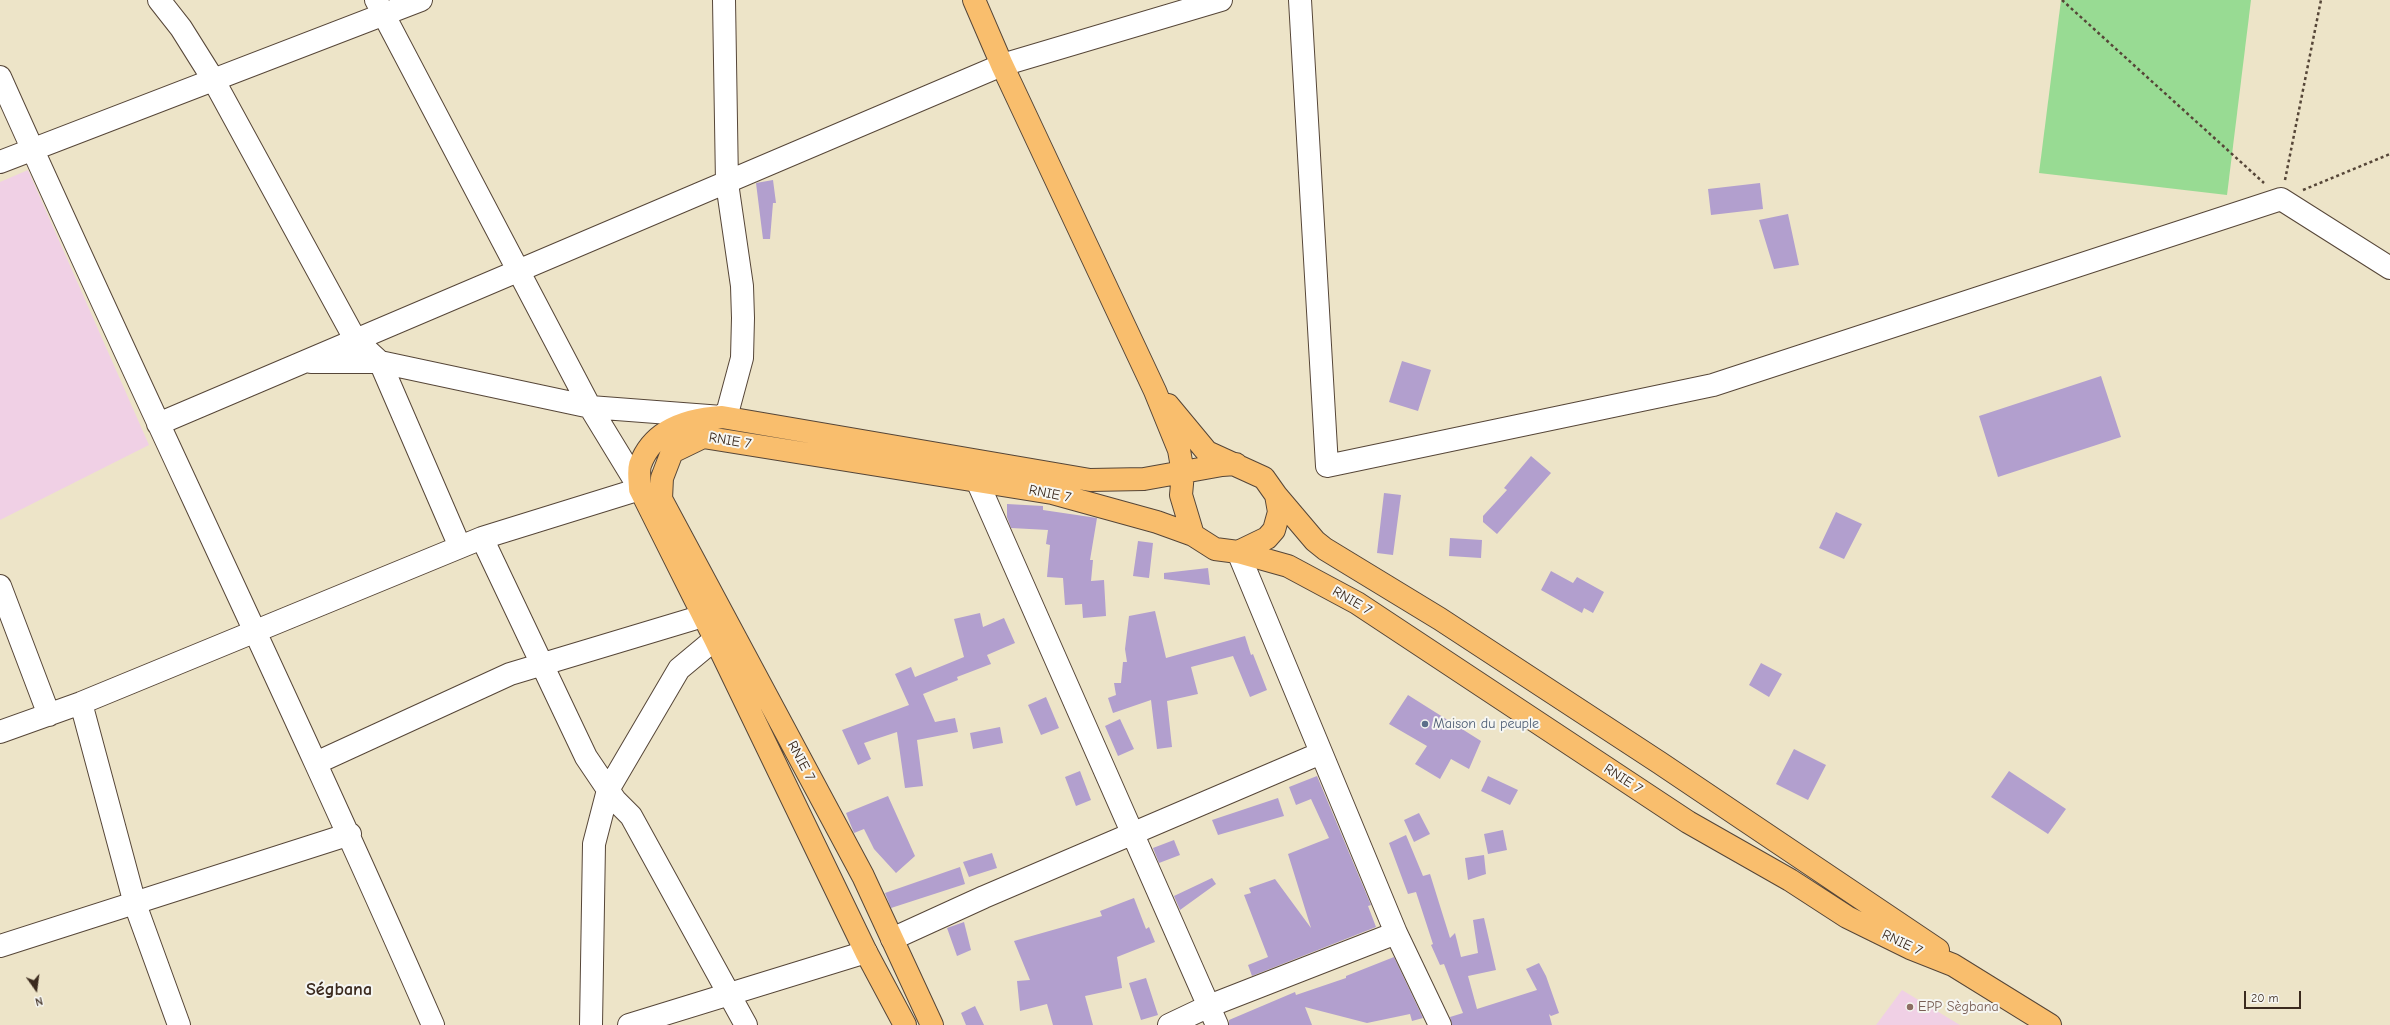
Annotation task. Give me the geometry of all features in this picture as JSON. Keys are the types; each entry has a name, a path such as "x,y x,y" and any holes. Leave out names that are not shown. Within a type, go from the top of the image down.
{"main road":[{"path":"974,0 1002,65 1156,391 1179,450 1183,473 1181,495 1193,535"},
{"path":"1156,391 1207,452 1264,478 1276,495 1279,512 1274,530 1267,538 1238,552"},
{"name":"RNIE 7","path":"905,1025 866,952 715,639 640,489 640,466 650,446 677,425 698,418 722,417 1090,480 1144,480 1215,466 1236,464"},
{"name":"RNIE 7","path":"932,1025 862,876 661,499 662,478 672,452 703,437 1058,495 1157,522 1193,535 1215,549 1238,552 1288,566 1357,603 1688,822 1790,880 1846,917 1910,948 1953,965 2050,1025"},
{"name":"RNIE 7","path":"1276,495 1315,541 1325,549 1440,619 1660,763 1934,946 1953,965"}],"street":[{"path":"159,0 181,28 213,79 355,339 380,362 460,547"},
{"path":"0,162 32,148 213,79 380,7 421,0"},
{"path":"590,407 722,417 728,410 742,358 743,318 742,286 727,183 724,0"},
{"path":"158,424 1002,65 1221,0"},
{"path":"1300,0 1327,466 1713,385 2281,199 2390,268"},
{"path":"0,732 81,703 482,538 640,489 590,407 520,270 380,7"},
{"path":"0,77 158,424 350,834 433,1025"},
{"path":"302,362 380,362 677,425 703,437"},
{"path":"978,483 1213,1016"},
{"path":"482,538 586,757 608,790 631,816 746,1025"},
{"path":"1238,552 1396,934 1440,1025"},
{"path":"0,586 49,715"},
{"path":"316,763 510,674 703,616"},
{"path":"591,1025 594,844 608,790 679,669 715,639"},
{"path":"81,703 136,904 179,1025"},
{"path":"892,939 984,897 1321,753"},
{"path":"0,946 136,904 350,834"},
{"path":"1170,1025 1213,1016 1396,934"},
{"path":"629,1025 866,952"}],"path":[{"path":"2062,0 2281,199"},
{"path":"2281,199 2321,0"},
{"path":"2281,199 2390,154"}],"shaded area":[{"path":"28,170 149,445 0,520 0,182"},
{"name":"EPP Sègbana","path":"1902,990 1960,1025 1876,1025"}],"green space":[{"path":"2061,0 2251,0 2227,195 2039,173"}],"building":[{"path":"773,180 776,203 773,203 770,239 763,239 756,183"},
{"path":"1760,183 1763,209 1711,215 1708,189"},
{"path":"1788,214 1799,265 1774,269 1759,220"},
{"path":"1402,361 1431,370 1418,411 1389,402"},
{"path":"2101,376 2121,437 1998,477 1979,416"},
{"path":"1531,456 1551,473 1497,534 1483,522 1483,516 1507,490 1504,488"},
{"path":"1384,493 1401,495 1393,555 1377,553"},
{"path":"1007,504 1043,506 1043,510 1097,518 1090,560 1093,560 1091,581 1104,580 1106,616 1083,618 1082,604 1065,605 1063,578 1047,577 1050,545 1046,544 1048,530 1011,528 1007,517"},
{"path":"1836,512 1862,524 1844,559 1819,548"},
{"path":"1450,538 1482,540 1481,558 1449,556"},
{"path":"1138,541 1153,543 1149,578 1133,576"},
{"path":"1208,568 1210,585 1164,579 1164,573"},
{"path":"1551,571 1573,583 1577,577 1604,592 1593,613 1584,608 1582,613 1541,590"},
{"path":"1155,611 1166,658 1245,636 1251,655 1253,654 1267,690 1250,697 1233,656 1191,667 1198,694 1167,701 1172,747 1157,749 1151,700 1113,713 1108,698 1116,695 1114,683 1121,683 1123,662 1127,662 1125,649 1129,616"},
{"path":"980,613 983,627 1004,618 1015,643 987,655 991,664 957,677 958,680 923,694 935,722 955,718 958,732 917,740 923,786 905,788 897,732 864,743 871,759 858,765 842,730 909,705 895,674 911,667 915,677 964,657 954,619"},
{"path":"1761,663 1782,674 1769,697 1749,685"},
{"path":"1408,695 1481,741 1469,769 1451,759 1440,779 1415,764 1427,746 1389,724"},
{"path":"1046,697 1059,728 1041,735 1028,705"},
{"path":"1120,719 1134,749 1118,756 1105,726"},
{"path":"1000,727 1003,743 973,749 970,733"},
{"path":"1794,749 1826,765 1808,800 1776,784"},
{"path":"1080,771 1091,800 1076,806 1065,777"},
{"path":"2009,771 2066,809 2048,834 1991,797"},
{"path":"1317,776 1371,905 1368,906 1376,927 1252,976 1248,965 1268,957 1244,895 1251,893 1249,888 1275,879 1311,928 1288,854 1329,838 1311,799 1296,805 1289,787"},
{"path":"1488,776 1518,790 1510,805 1481,791"},
{"path":"888,796 915,856 896,873 874,849 864,829 854,833 846,813"},
{"path":"1278,798 1284,816 1218,835 1212,820"},
{"path":"1419,813 1430,834 1414,842 1404,820"},
{"path":"1503,830 1507,850 1488,854 1484,834"},
{"path":"1406,835 1423,876 1430,874 1450,938 1455,933 1461,957 1478,953 1473,920 1484,918 1496,970 1468,976 1477,1009 1537,990 1526,969 1539,963 1546,976 1559,1013 1551,1016 1549,1014 1552,1025 1452,1025 1450,1017 1463,1013 1444,964 1440,965 1431,945 1433,944 1416,892 1408,894 1389,843"},
{"path":"1174,840 1180,855 1159,863 1153,848"},
{"path":"992,853 997,868 969,877 963,862"},
{"path":"1484,855 1486,874 1468,880 1465,858"},
{"path":"960,867 965,884 891,908 885,893"},
{"path":"1212,878 1216,884 1180,910 1174,896"},
{"path":"1134,898 1146,929 1149,927 1155,942 1117,957 1122,988 1085,996 1093,1025 1053,1025 1047,1004 1020,1011 1017,981 1030,980 1014,941 1102,916 1100,911"},
{"path":"964,922 971,950 957,956 947,928"},
{"path":"1394,957 1423,1018 1412,1021 1410,1014 1367,1023 1305,1007 1312,1025 1229,1025 1229,1020 1295,992 1296,995 1346,978 1346,976"},
{"path":"1146,978 1158,1015 1141,1020 1129,983"},
{"path":"975,1006 984,1025 966,1025 961,1013"}],"place":[{"name":"Maison du peuple","path":"1425,724"},
{"name":"EPP Sègbana","path":"1910,1007"}],"district":[{"name":"Ségbana","path":"339,990"}]}
